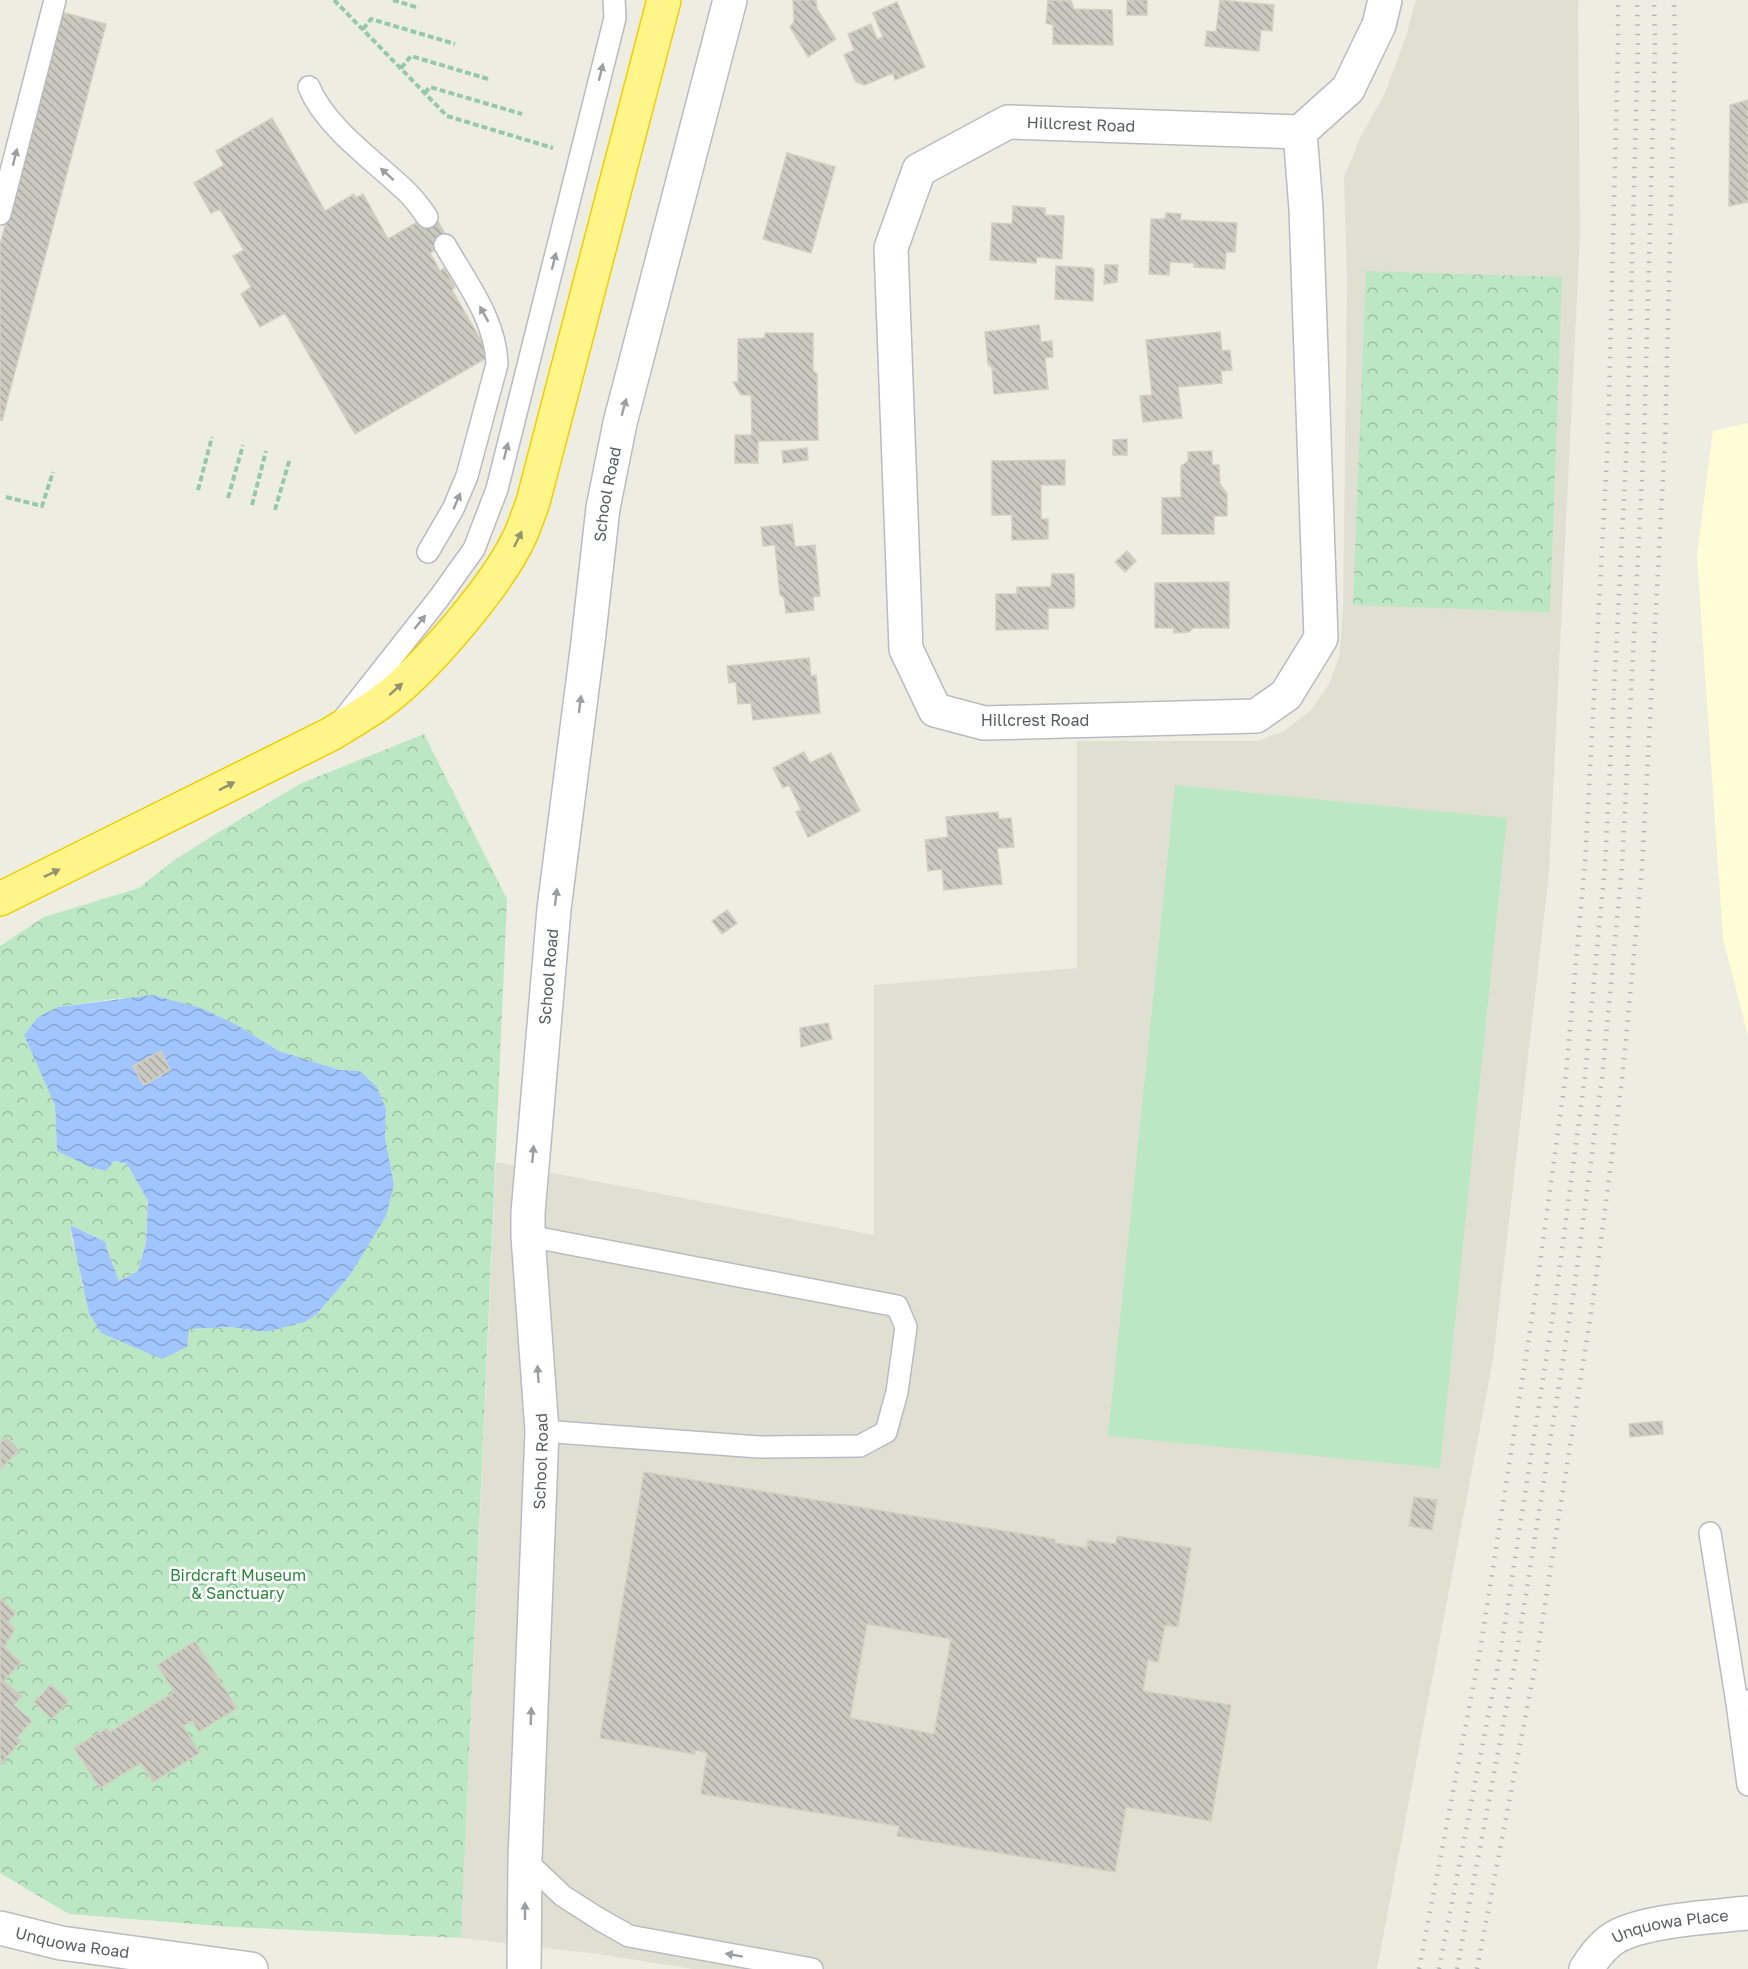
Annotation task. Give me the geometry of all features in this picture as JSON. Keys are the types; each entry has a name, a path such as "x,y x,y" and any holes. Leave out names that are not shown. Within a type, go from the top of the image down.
{"highway":[{"path":"0,899 331,734 392,693 420,666 475,603 501,568 519,537 533,502 664,0"}],"street":[{"name":"School Road","path":"524,1969 525,1860 542,1431 528,1236 554,909 603,508 620,423 730,0"},
{"path":"1300,132 1348,89 1379,25 1385,0"},
{"name":"Hillcrest Road","path":"1008,122 1300,132 1306,209 1321,638 1287,695 1256,716 984,723 935,710 906,648 891,248 919,170 1008,122"},
{"name":"Unquowa Place","path":"1592,1960 1613,1939 1631,1929 1748,1913"},
{"name":"Unquowa Road","path":"0,1928 61,1943 251,1969"}],"lane":[{"path":"0,214 55,0"},
{"path":"331,734 439,598 474,549 497,489 615,18 614,0"},
{"path":"309,87 315,101 331,121 408,193 427,217"},
{"path":"428,552 453,509 467,476 497,364 497,350 490,325 445,245"},
{"path":"528,1236 897,1306 906,1326 897,1392 886,1432 860,1446 759,1447 542,1431"},
{"path":"1710,1533 1742,1702 1748,1785"},
{"path":"525,1860 563,1896 629,1936 812,1969"}],"path":[{"path":"334,0 447,116 556,149"},
{"path":"393,0 419,8"},
{"path":"363,29 371,19 455,44"},
{"path":"400,68 411,56 488,79"},
{"path":"425,93 430,87 522,114"},
{"path":"198,490 212,437"},
{"path":"228,498 243,445"},
{"path":"252,505 266,451"},
{"path":"275,510 290,458"},
{"path":"6,497 42,506 53,472"}],"shaded area":[{"path":"1416,0 1578,0 1580,235 1549,874 1493,1360 1377,1969 693,1969 597,1954 461,1938 496,1162 874,1235 874,985 1077,968 1077,741 1258,741 1284,731 1310,711 1329,684 1339,658 1343,611 1347,281 1344,177 1361,136 1385,93 1406,36"},
{"path":"1748,423 1748,1036 1723,939 1697,555 1713,431"}],"green space":[{"path":"1366,271 1562,277 1550,612 1353,605"},
{"name":"Birdcraft Museum & Sanctuary","path":"424,734 507,899 461,1938 232,1927 69,1914 0,1873 0,946 44,917 139,888 173,861 302,783","holes":["121,998 239,1026 279,1051 340,1070 360,1071 386,1109 385,1137 394,1185 350,1275 317,1314 305,1322 266,1332 230,1327 189,1329 162,1358 136,1347 82,1286 79,1261 70,1225 106,1242 119,1281 138,1271 146,1243 148,1201 127,1164 57,1151 55,1105 38,1017 58,1007"]},
{"path":"1175,785 1507,818 1440,1468 1108,1436"}],"water":[{"path":"152,995 201,1008 239,1026 279,1051 340,1070 360,1071 377,1087 386,1109 385,1137 394,1185 386,1216 350,1275 317,1314 305,1322 266,1332 230,1327 189,1329 187,1347 162,1359 101,1333 89,1313 70,1225 106,1242 119,1281 138,1271 146,1243 148,1201 127,1164 114,1161 106,1171 90,1167 57,1151 55,1105 24,1035 38,1017 58,1007"}],"building":[{"path":"793,0 816,0 817,9 836,39 808,57 790,27 794,22"},
{"path":"1048,0 1071,1 1074,9 1112,10 1113,45 1053,44 1053,25 1046,23"},
{"path":"1127,0 1147,0 1147,15 1127,15"},
{"path":"1220,0 1274,5 1272,31 1261,30 1259,51 1205,46 1207,31 1216,32"},
{"path":"897,2 925,67 895,80 893,73 865,85 856,82 844,55 854,50 848,34 871,24 877,39 883,37 873,13"},
{"path":"61,12 106,24 2,421 0,420 0,245"},
{"path":"1748,100 1748,202 1729,206 1730,105"},
{"path":"272,118 325,211 354,194 356,198 363,194 388,239 433,213 450,242 430,253 440,271 444,268 455,287 452,290 490,356 355,434 285,313 260,327 241,294 251,287 233,256 244,250 220,209 211,213 194,183 224,165 216,151"},
{"path":"787,153 835,167 811,253 763,239"},
{"path":"1013,206 1045,208 1045,215 1064,216 1062,259 1037,257 1036,263 990,260 992,223 1012,224"},
{"path":"1166,213 1181,214 1180,220 1237,223 1235,252 1226,252 1225,269 1194,267 1194,263 1170,262 1169,275 1149,274 1151,219 1165,219"},
{"path":"1105,265 1118,265 1117,282 1104,284"},
{"path":"1056,266 1092,268 1094,270 1093,301 1055,299"},
{"path":"1039,325 1041,342 1052,341 1053,357 1045,358 1048,389 994,394 985,332"},
{"path":"1220,332 1222,351 1230,350 1232,370 1221,371 1222,383 1178,387 1182,418 1143,422 1140,396 1152,395 1146,340"},
{"path":"765,333 813,333 813,371 817,374 818,440 758,441 758,463 735,463 735,435 752,435 751,395 741,395 733,382 738,382 738,339 765,338"},
{"path":"1127,439 1127,455 1113,455 1113,440"},
{"path":"807,448 808,460 783,463 782,451"},
{"path":"1212,451 1212,465 1219,465 1220,484 1227,494 1227,516 1214,516 1214,534 1162,534 1162,498 1181,497 1181,466 1188,461 1188,452"},
{"path":"1065,460 1065,485 1041,485 1041,519 1048,519 1048,539 1012,540 1012,515 992,515 992,461"},
{"path":"792,524 795,547 815,545 820,596 813,597 814,610 786,613 784,598 780,595 775,545 763,546 761,527"},
{"path":"1127,551 1136,561 1125,572 1115,562"},
{"path":"1052,574 1074,574 1075,604 1073,608 1048,608 1048,629 996,630 996,594 1017,594 1017,587 1051,587"},
{"path":"1229,582 1229,628 1193,628 1189,632 1174,633 1174,628 1155,628 1155,583"},
{"path":"809,658 811,676 816,675 820,713 753,720 751,703 738,704 736,682 729,683 727,666"},
{"path":"804,752 810,763 831,753 860,811 808,837 796,812 801,810 789,785 783,788 773,768"},
{"path":"998,812 999,819 1011,818 1014,847 997,848 1002,884 944,890 942,869 928,871 925,840 948,837 946,817"},
{"path":"727,910 737,923 722,934 712,921"},
{"path":"828,1023 832,1039 801,1047 800,1028"},
{"path":"161,1051 170,1070 144,1085 133,1066"},
{"path":"1662,1421 1663,1434 1630,1437 1629,1424"},
{"path":"6,1437 19,1450 1,1469 0,1443"},
{"path":"644,1472 1054,1539 1056,1543 1087,1548 1088,1540 1116,1544 1117,1536 1191,1548 1178,1627 1165,1625 1158,1662 1148,1660 1143,1691 1231,1705 1211,1821 1126,1807 1115,1872 897,1836 899,1826 701,1794 707,1753 695,1750 695,1754 600,1738","holes":["867,1624 951,1639 934,1734 850,1718"]},
{"path":"1414,1497 1437,1500 1432,1530 1409,1526"},
{"path":"0,1598 16,1613 8,1622 15,1629 4,1647 21,1662 4,1681 22,1696 14,1705 32,1721 17,1738 21,1741 0,1765"},
{"path":"195,1641 237,1708 199,1732 192,1721 183,1726 200,1753 153,1782 141,1763 100,1788 74,1748 107,1728 110,1732 174,1692 157,1665"},
{"path":"51,1684 69,1701 52,1719 34,1702"}],"railway":[{"path":"1419,1969 1480,1651 1536,1292 1566,1073 1585,863 1608,438 1618,0"},
{"path":"1439,1969 1500,1655 1556,1295 1585,1076 1605,865 1627,439 1638,45 1637,0"},
{"path":"1457,1969 1516,1657 1573,1297 1602,1078 1622,866 1644,440 1655,45 1654,0"},
{"path":"1477,1969 1536,1661 1593,1300 1622,1080 1642,868 1665,440 1675,45 1674,0"}]}
